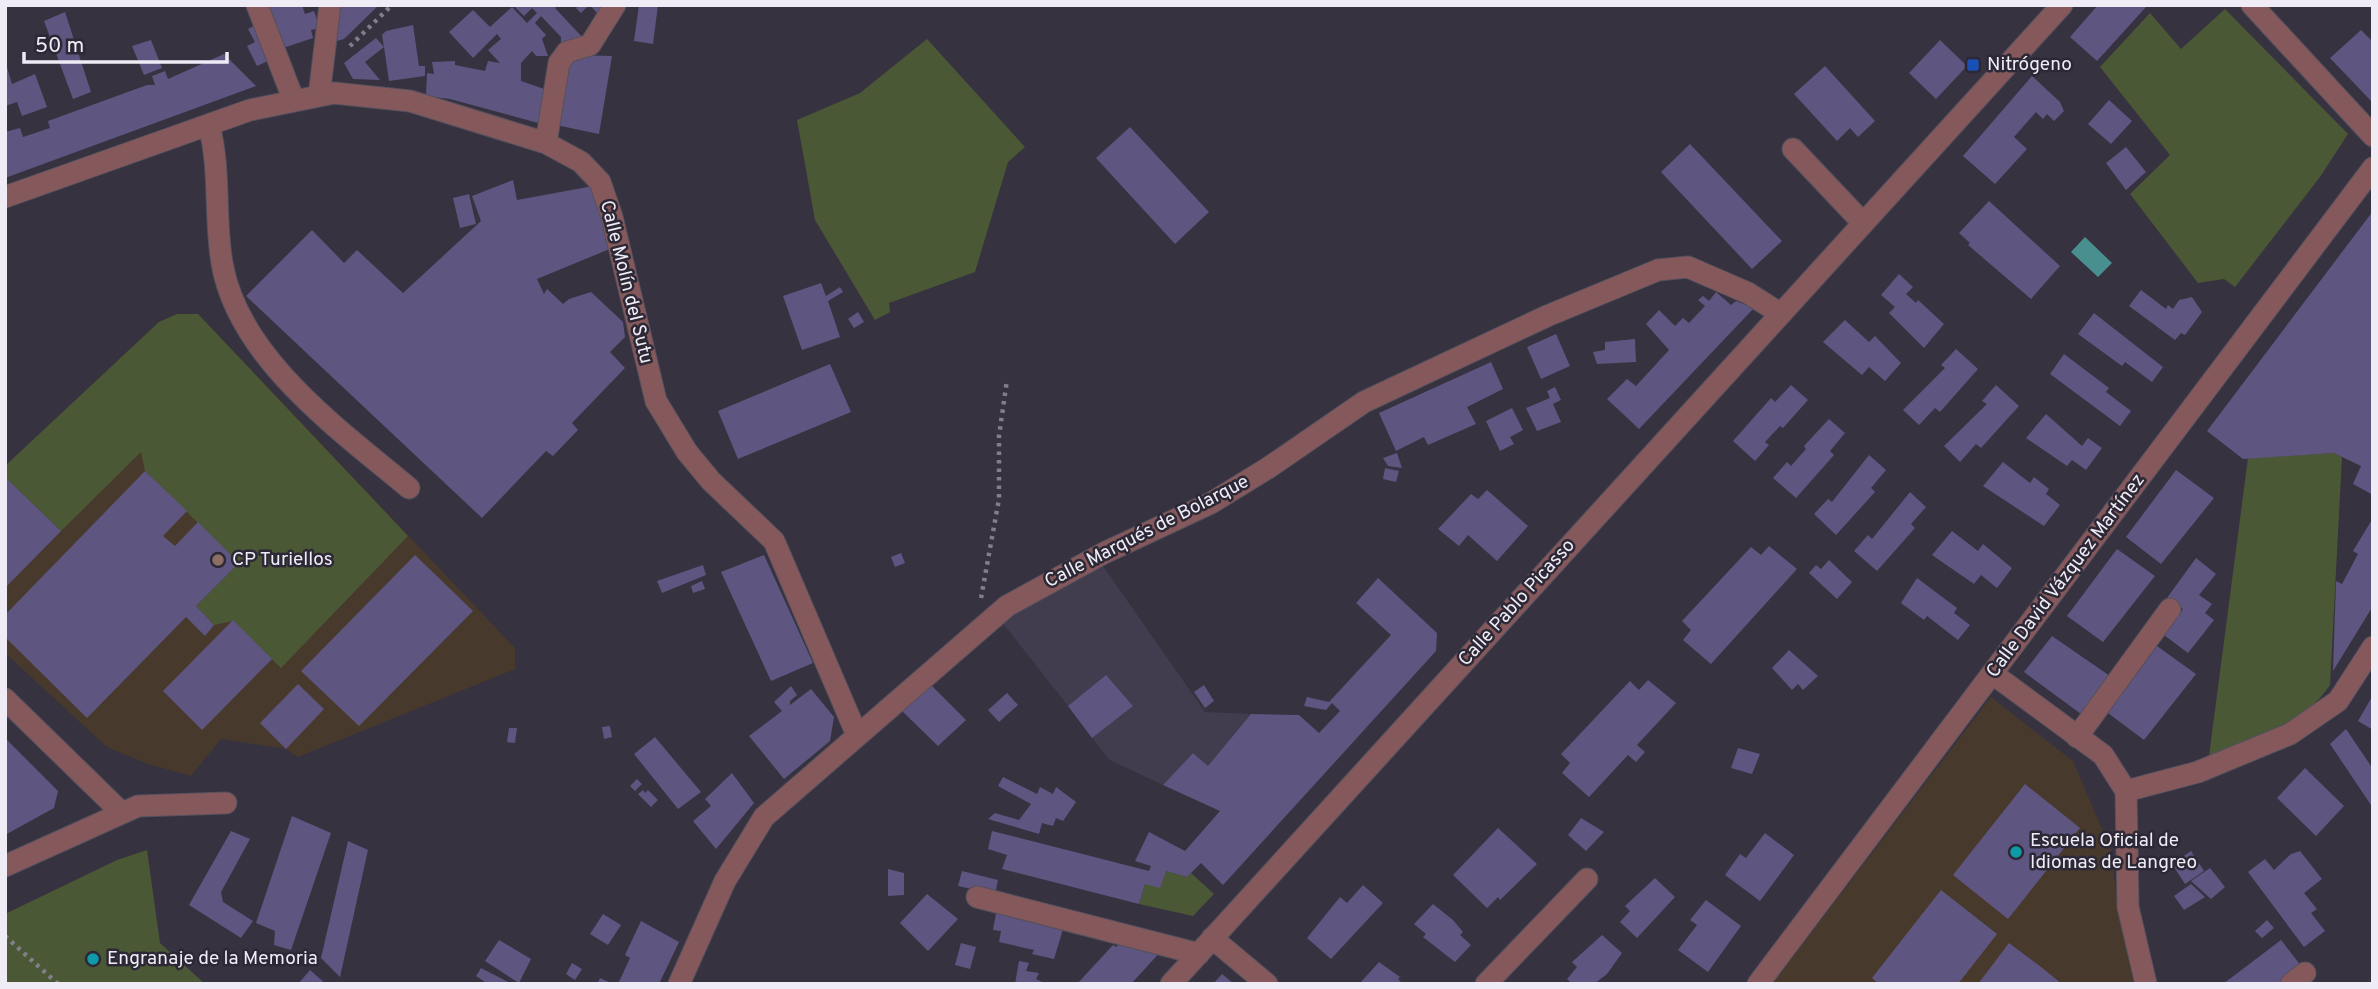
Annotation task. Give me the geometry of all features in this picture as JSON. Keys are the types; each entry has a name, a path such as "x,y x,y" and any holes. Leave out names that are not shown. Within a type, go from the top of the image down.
{"street":[{"path":"257,5 294,101"},
{"path":"320,85 330,5"},
{"path":"546,143 559,63 567,52 590,45 615,5"},
{"name":"Calle Pablo Picasso","path":"1171,984 2062,5"},
{"path":"2252,5 2373,136"},
{"name":"Calle Molín del Sutu","path":"5,197 250,110 294,101 320,85 334,93 410,101 546,143 581,162 600,183 612,217 656,401 670,428 703,472 774,541 857,735"},
{"path":"209,125 217,158 222,264 246,330 316,410 409,488"},
{"path":"1793,149 1863,223"},
{"name":"Calle David Vázquez Martínez","path":"1758,984 2373,168"},
{"name":"Calle Marqués de Bolarque","path":"678,984 730,870 764,817 1007,606 1084,564 1211,503 1268,468 1364,402 1547,316 1658,270 1688,267 1748,293 1781,314"},
{"path":"2077,737 2170,609"},
{"path":"2126,791 2198,772 2290,733 2338,702 2373,647"},
{"path":"1993,674 2103,755 2126,791 2128,907 2146,984"},
{"path":"5,699 122,813"},
{"path":"5,866 138,806 226,803"},
{"path":"1486,984 1587,879"},
{"path":"977,897 1205,946 1267,984"}],"path":[{"path":"320,85 392,5"},
{"path":"983,625 978,618 999,499 999,436 1007,380"},
{"path":"5,936 58,984"}],"shaded area":[{"path":"2225,9 2348,134 2320,177 2235,287 2224,279 2198,283 2130,194 2170,155 2100,67 2150,13 2181,49"},
{"path":"927,39 1025,147 1008,162 975,272 889,303 890,312 875,320 815,220 797,120 860,93"},
{"path":"2085,237 2112,263 2098,277 2071,252"},
{"name":"CP Turiellos","path":"177,314 198,314 515,648 515,669 298,757 286,749 221,739 191,776 148,764 107,747 5,653 5,466 159,322"},
{"path":"177,314 198,314 408,536 281,668 233,621 214,625 196,606 239,563 145,471 141,452 61,531 5,477 5,466 159,322"},
{"path":"2334,453 2342,457 2330,685 2319,699 2294,720 2218,757 2209,756 2248,458"},
{"path":"1103,566 1205,712 1251,714 1208,766 1193,753 1163,785 1110,760 1092,738 1109,724 1106,675 1068,706 1001,621"},
{"path":"1991,697 2073,761 2111,850 2118,908 2134,984 1772,984"},
{"path":"147,850 160,943 205,984 5,984 5,914 117,860"},
{"path":"1166,871 1187,877 1191,873 1214,894 1193,916 1139,904 1145,884"}],"building":[{"path":"269,5 302,5 305,14 314,11 320,28 311,30 313,38 283,48"},
{"path":"340,5 379,5 344,39 337,41 335,35"},
{"path":"513,5 558,5 555,8 584,39 579,44 561,44 561,37 541,16 535,23 546,35 542,39 548,56 536,56 532,51 521,63 521,81 547,90 542,124 450,99 426,96 427,73 434,74 432,62 455,61 455,65 485,71 488,61 500,63 488,50 501,39 497,34 473,58 449,32 473,10 490,27 512,7 527,23 537,13 532,8 524,16"},
{"path":"579,5 589,5 581,13 576,8"},
{"path":"590,5 605,5 597,13"},
{"path":"639,5 658,5 653,44 634,41"},
{"path":"2098,5 2146,7 2097,61 2070,37"},
{"path":"65,12 91,92 73,99 44,21"},
{"path":"255,25 270,60 257,66 247,46 255,42 248,29"},
{"path":"413,25 419,66 425,66 425,76 389,81 382,35 386,31"},
{"path":"2361,30 2373,42 2373,103 2330,58"},
{"path":"376,38 384,47 365,62 380,80 353,79 344,63"},
{"path":"151,40 162,68 144,75 132,46"},
{"path":"1940,40 1967,66 1936,99 1909,73"},
{"path":"224,54 256,86 5,178 5,132 20,128 23,137 50,128 48,121 147,85 155,85 152,76 165,71 168,79"},
{"path":"576,55 612,56 599,134 556,125 564,65"},
{"path":"6,64 12,84 35,74 47,107 22,116 17,102 5,106"},
{"path":"1825,66 1875,121 1858,137 1850,128 1837,141 1794,94"},
{"path":"2032,76 2060,102 2064,111 2054,121 2047,114 2043,119 2036,112 2014,137 2027,149 1995,184 1963,156"},
{"path":"2109,100 2132,121 2111,144 2088,124"},
{"path":"1130,127 1209,212 1175,244 1096,158"},
{"path":"1690,144 1782,241 1752,269 1661,172"},
{"path":"2126,147 2146,172 2126,190 2106,163"},
{"path":"513,180 517,200 593,186 612,248 537,279 544,294 547,289 563,304 569,299 591,292 623,322 625,337 610,352 625,368 572,423 578,430 553,456 546,451 482,518 246,296 312,230 344,263 357,250 403,293 481,221 472,196"},
{"path":"469,194 476,224 460,228 453,198"},
{"path":"1989,201 2060,266 2031,299 1968,245 1970,243 1959,233"},
{"path":"2373,211 2373,495 2353,484 2361,466 2334,453 2243,459 2207,431"},
{"path":"1899,274 1913,287 1906,294 1916,303 1918,300 1944,324 1924,348 1889,313 1895,307 1881,295"},
{"path":"821,283 826,296 840,287 843,292 828,301 840,337 802,350 783,296"},
{"path":"2141,290 2166,309 2168,305 2173,309 2179,300 2192,297 2202,312 2185,335 2181,333 2175,340 2129,306"},
{"path":"1716,292 1731,305 1736,301 1754,308 1639,429 1607,399 1627,379 1636,386 1669,350 1646,324 1659,310 1675,326 1683,318 1689,323 1705,306 1698,300 1703,296 1709,301"},
{"path":"858,312 864,322 854,328 848,319"},
{"path":"2094,313 2163,367 2152,382 2125,362 2122,366 2078,334"},
{"path":"1845,320 1869,342 1875,336 1901,363 1885,381 1869,367 1862,375 1823,342"},
{"path":"1556,334 1570,366 1541,379 1527,347"},
{"path":"1635,339 1636,362 1597,364 1593,352 1605,350 1605,342"},
{"path":"1956,349 1978,369 1940,412 1935,408 1919,425 1903,410 1945,368 1941,365"},
{"path":"2064,354 2109,388 2106,392 2131,411 2120,426 2050,374"},
{"path":"1491,362 1503,389 1467,407 1476,424 1428,445 1424,437 1396,451 1379,413"},
{"path":"830,364 851,412 738,459 718,411"},
{"path":"1791,385 1808,400 1783,428 1780,426 1765,442 1769,445 1755,461 1733,441 1771,398 1775,402"},
{"path":"1996,385 2019,406 1981,448 1976,444 1960,462 1944,446 1987,404 1982,401"},
{"path":"1555,387 1561,400 1553,404 1561,422 1537,431 1526,408 1550,398 1547,391"},
{"path":"1512,408 1523,430 1510,437 1514,444 1500,451 1486,421"},
{"path":"2046,414 2082,446 2088,438 2102,448 2086,470 2072,460 2067,466 2026,438"},
{"path":"1829,419 1845,433 1830,451 1834,455 1796,498 1773,478 1787,462 1791,466 1806,449 1804,446"},
{"path":"1397,453 1402,468 1388,466 1383,458"},
{"path":"1869,455 1886,470 1871,488 1875,492 1836,535 1814,514 1828,499 1832,502"},
{"path":"2003,462 2030,483 2034,477 2049,489 2046,494 2060,505 2044,526 1983,486"},
{"path":"1385,468 1399,471 1396,482 1383,479"},
{"path":"2176,470 2214,498 2161,564 2126,537"},
{"path":"145,471 187,511 163,536 175,546 198,522 239,563 196,606 214,625 205,636 186,617 87,718 5,637 5,615"},
{"path":"5,477 61,531 5,588"},
{"path":"1487,490 1528,526 1497,561 1468,535 1459,546 1438,529 1471,494 1478,499"},
{"path":"1910,492 1926,507 1911,524 1915,528 1877,571 1854,551 1868,535 1872,539"},
{"path":"2373,518 2373,606 2333,671 2336,581 2342,584 2358,554 2353,551"},
{"path":"1952,531 1978,551 1983,544 2012,568 1997,588 1981,575 1974,584 1932,555"},
{"path":"1769,546 1797,569 1711,664 1683,640 1691,630 1682,621 1751,547 1761,555"},
{"path":"2117,549 2155,576 2103,642 2067,616"},
{"path":"901,553 905,563 895,567 891,557"},
{"path":"415,555 473,611 359,726 301,671"},
{"path":"764,555 813,663 771,681 721,572"},
{"path":"2196,558 2216,574 2199,595 2212,604 2205,613 2214,620 2188,653 2164,635 2183,609 2167,598"},
{"path":"1829,560 1852,582 1837,599 1809,573 1816,565 1821,569"},
{"path":"703,565 706,575 662,593 657,581"},
{"path":"1378,578 1437,633 1436,651 1223,885 1201,863 1187,877 1166,871 1160,888 1145,884 1139,904 1002,869 1007,855 988,849 992,831 1149,871 1151,866 1135,861 1149,832 1185,851 1220,811 1163,785 1193,753 1208,766 1251,714 1299,715 1319,733 1340,711 1332,703 1326,710 1304,706 1307,697 1329,702 1391,635 1356,603"},
{"path":"1917,578 1957,608 1954,613 1970,625 1958,640 1927,616 1924,620 1901,603"},
{"path":"702,581 705,589 693,593 691,586"},
{"path":"233,620 272,659 202,730 163,691"},
{"path":"2052,636 2110,676 2081,714 2024,672"},
{"path":"2157,646 2196,674 2144,740 2108,713"},
{"path":"1789,650 1818,676 1803,690 1798,684 1792,690 1772,668"},
{"path":"1106,675 1133,706 1092,738 1068,706"},
{"path":"1648,680 1676,703 1637,745 1645,752 1636,762 1628,755 1589,797 1562,773 1570,763 1561,754 1630,681 1639,690"},
{"path":"929,683 966,720 938,746 901,710"},
{"path":"298,684 324,709 286,749 260,723"},
{"path":"1204,685 1214,701 1205,708 1194,692"},
{"path":"791,686 797,695 790,701 790,705 811,689 834,717 830,741 784,779 749,736 782,711 774,702"},
{"path":"1007,693 1018,705 999,722 988,710"},
{"path":"2373,695 2373,730 2358,721"},
{"path":"610,726 612,737 604,739 602,727"},
{"path":"509,728 517,728 515,743 507,742"},
{"path":"2346,729 2373,769 2373,808 2330,744"},
{"path":"655,737 701,792 678,809 634,754"},
{"path":"5,738 58,791 54,808 5,835"},
{"path":"1738,748 1760,754 1752,774 1731,768"},
{"path":"2305,768 2344,806 2316,836 2277,798"},
{"path":"732,773 754,803 716,849 693,821 711,806 705,799"},
{"path":"1003,777 1037,794 1040,787 1053,794 1056,787 1076,802 1063,821 1056,818 1053,826 1042,823 1039,834 988,819 995,813 1019,820 1031,804 998,786"},
{"path":"637,779 642,784 635,791 630,786"},
{"name":"Escuela Oficial de Idiomas de Langreo","path":"2025,784 2080,828 2008,919 1953,875"},
{"path":"643,790 645,793 648,790 658,800 651,807 638,794"},
{"path":"292,816 331,833 291,950 274,945 275,931 256,923"},
{"path":"1581,818 1604,832 1586,851 1568,835"},
{"path":"1498,828 1537,864 1500,900 1498,897 1487,908 1453,875"},
{"path":"231,831 250,839 221,892 223,902 253,921 241,938 189,905"},
{"path":"1765,833 1794,855 1760,901 1725,875 1740,854 1746,858"},
{"path":"348,841 368,850 340,977 321,958"},
{"path":"2191,851 2204,871 2185,884 2172,864"},
{"path":"2300,851 2322,879 2304,893 2317,909 2311,913 2325,931 2304,947 2248,872 2265,859 2274,870 2291,854"},
{"path":"2210,868 2225,887 2211,899 2191,881"},
{"path":"888,869 904,873 904,895 888,896"},
{"path":"962,871 998,880 995,894 958,886"},
{"path":"1655,878 1675,897 1637,938 1620,922 1630,911 1625,906"},
{"path":"2191,884 2205,897 2184,910 2174,896"},
{"path":"1363,885 1383,903 1331,959 1307,938 1340,897 1347,903"},
{"path":"1941,890 1997,934 1958,984 1879,984 1872,978"},
{"path":"927,894 958,919 928,951 900,923"},
{"path":"1706,900 1741,926 1708,972 1678,950 1697,925 1690,920"},
{"path":"1433,904 1453,920 1463,932 1460,935 1471,945 1455,962 1423,937 1426,934 1414,924"},
{"path":"997,908 1064,926 1054,959 1032,954 1034,950 999,942 1001,931 993,930"},
{"path":"603,914 621,925 608,945 590,934"},
{"path":"2267,920 2274,928 2262,938 2255,931"},
{"path":"641,921 679,942 659,984 618,984 630,958 625,955"},
{"path":"1602,935 1622,953 1607,974 1594,984 1572,984 1567,979 1577,967 1572,962"},
{"path":"1124,939 1163,949 1131,984 1077,984 1113,945 1116,947"},
{"path":"499,940 531,959 519,983 485,961"},
{"path":"2281,940 2302,967 2279,984 2223,984"},
{"path":"961,943 976,947 970,969 955,965"},
{"path":"2009,943 2041,967 2062,984 1978,984"},
{"path":"1019,961 1029,963 1026,971 1039,973 1036,979 1046,984 1015,984"},
{"path":"1379,962 1400,977 1398,979 1403,984 1361,982"},
{"path":"572,963 582,969 575,980 566,974"},
{"path":"481,968 512,984 488,984 476,976"},
{"path":"310,970 326,984 298,984"},
{"path":"1222,974 1234,984 1213,984"},
{"path":"600,978 613,984 597,984"}],"place":[{"name":"Nitrógeno","path":"1973,65"},
{"name":"CP Turiellos","path":"218,560"},
{"name":"Escuela Oficial de Idiomas de Langreo","path":"2016,852"},
{"name":"Engranaje de la Memoria","path":"93,959"}]}
